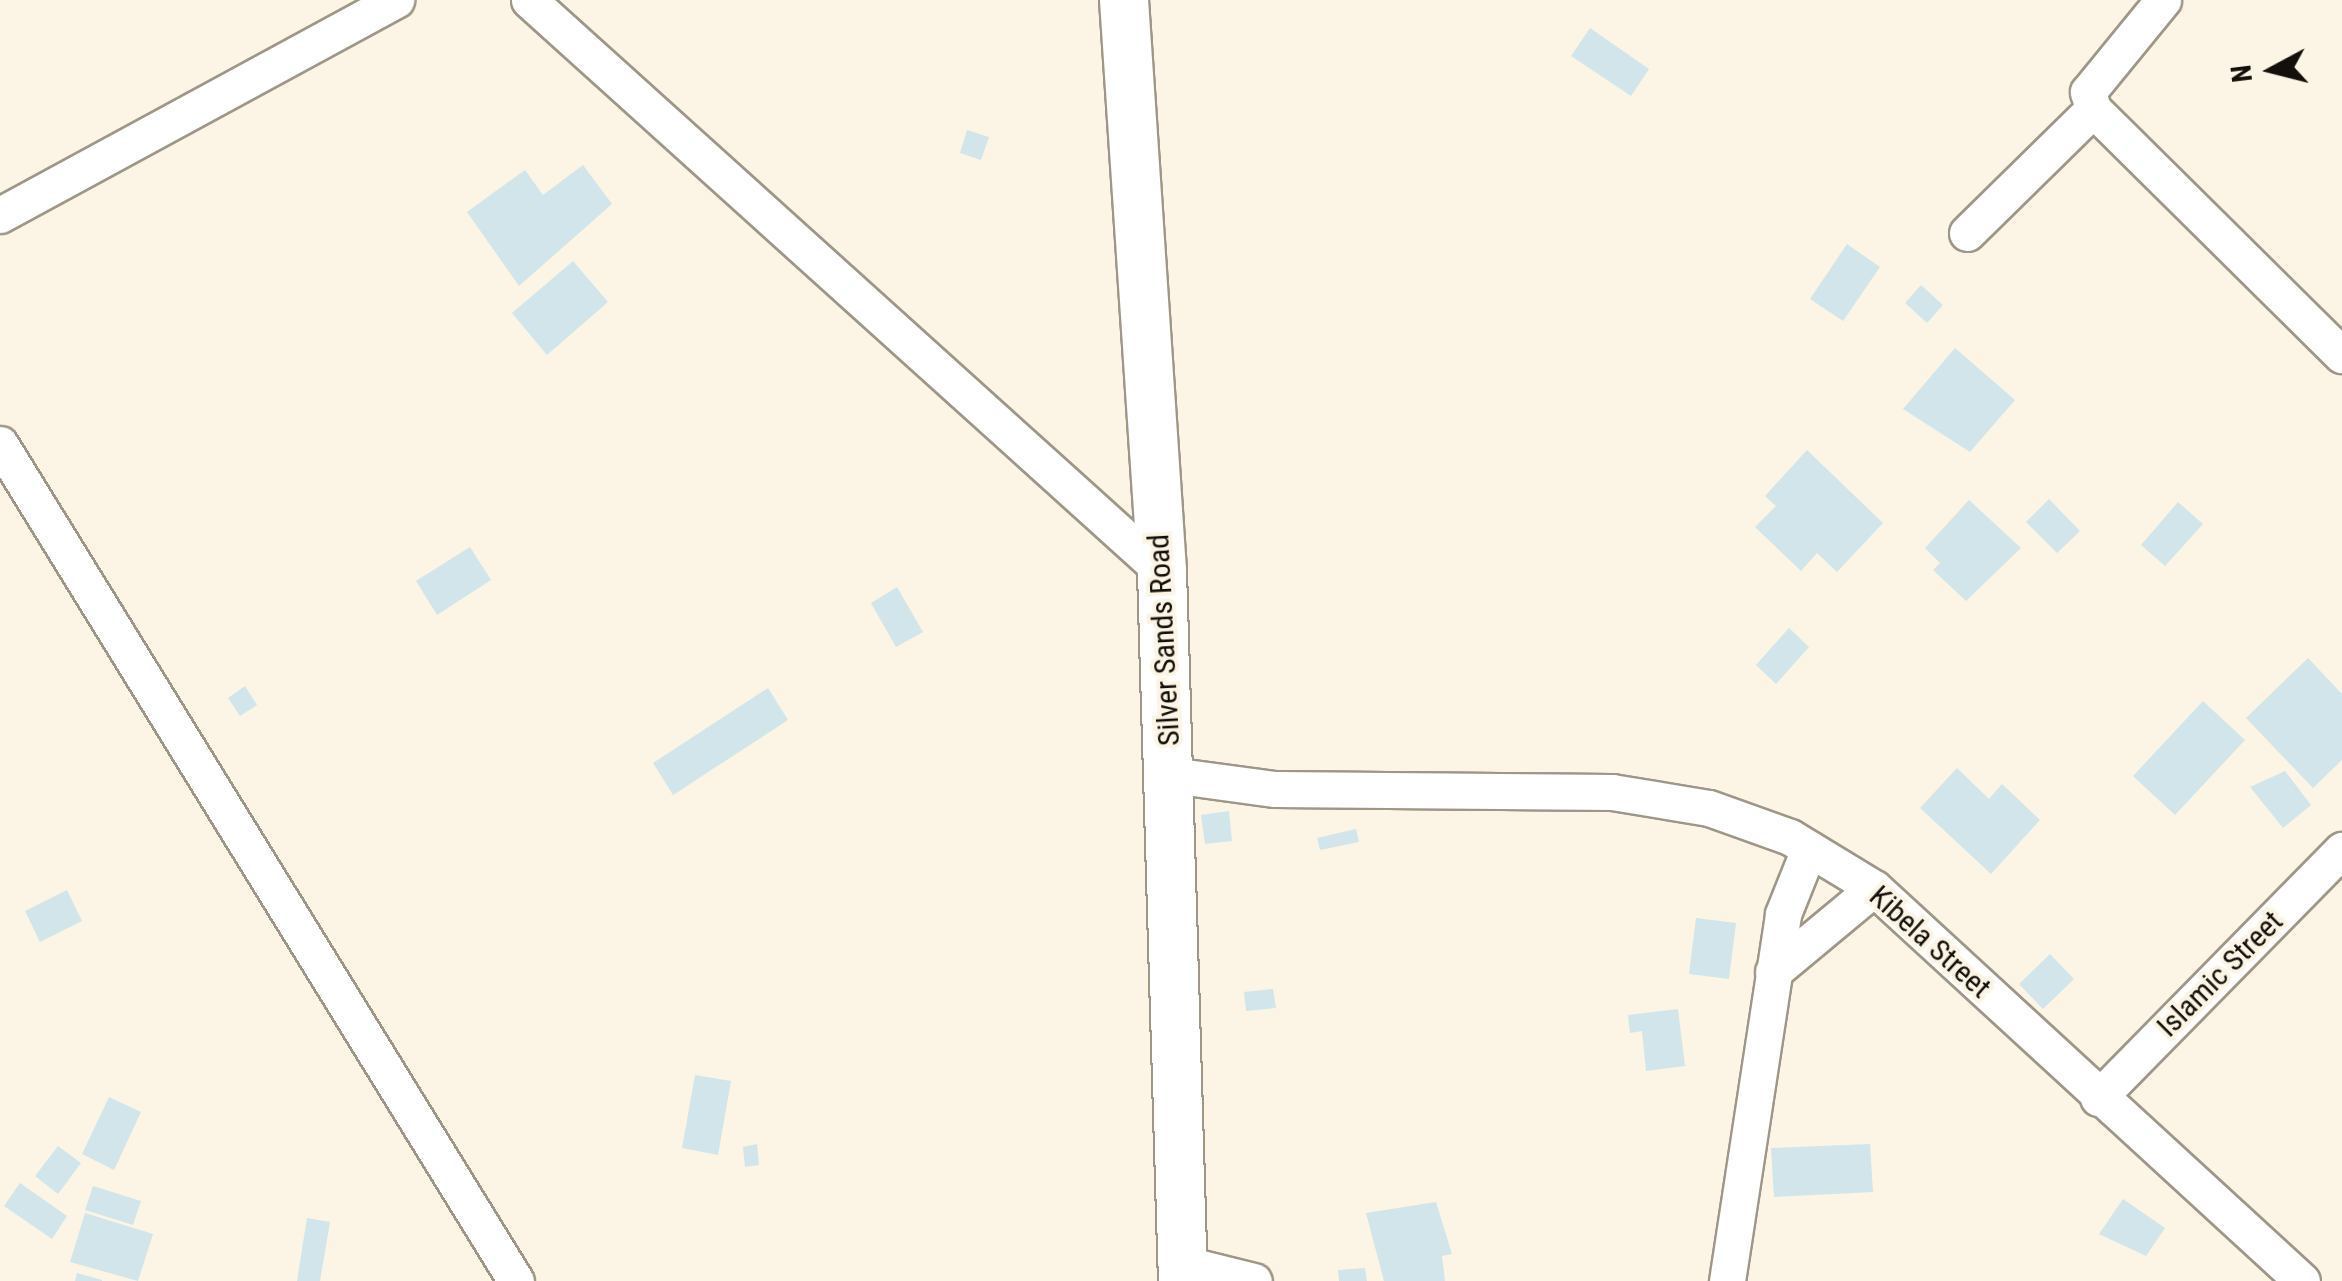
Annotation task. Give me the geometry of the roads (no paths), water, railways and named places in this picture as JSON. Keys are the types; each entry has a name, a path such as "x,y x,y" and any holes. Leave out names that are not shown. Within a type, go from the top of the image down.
{"street":[{"path":"528,0 1162,571"},
{"name":"Silver Sands Road","path":"1124,0 1162,571 1171,775 1182,1272"},
{"path":"2163,0 2088,92 2094,108 2342,356"},
{"path":"0,215 382,4"},
{"path":"1967,234 2094,108"},
{"path":"0,444 516,1281"},
{"name":"Kibela Street","path":"1171,775 1275,789 1612,792 1709,808 1809,849 1874,888 2098,1098 2302,1281"},
{"path":"1727,1281 1782,914 1809,849"},
{"name":"Islamic Street","path":"2098,1098 2342,850"},
{"path":"1773,972 1874,888"},
{"path":"1182,1272 1254,1281"}]}
